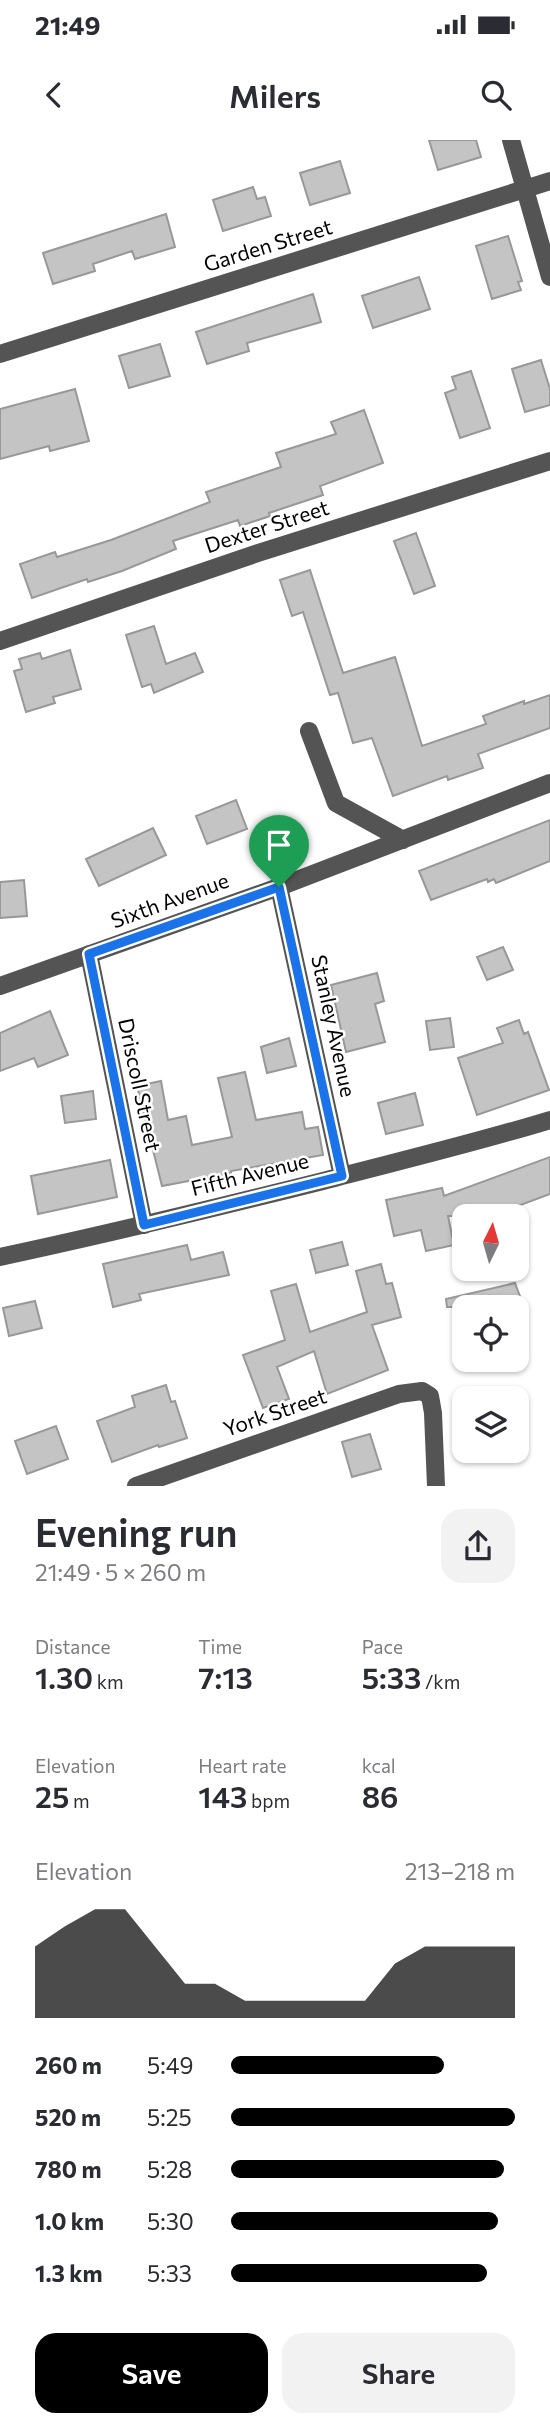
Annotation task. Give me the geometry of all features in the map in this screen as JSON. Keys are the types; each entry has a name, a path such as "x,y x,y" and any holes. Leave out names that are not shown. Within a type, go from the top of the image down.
{"street":[{"path":"511,140 550,277"},
{"name":"Garden Street","path":"0,354 550,181"},
{"name":"Dexter Street","path":"2,635 550,461"},
{"path":"309,731 337,803 403,840"},
{"name":"Sixth Avenue","path":"0,986 279,887 550,783"},
{"name":"Stanley Avenue","path":"279,887 342,1176"},
{"name":"Driscoll Street","path":"89,954 144,1225"},
{"name":"Fifth Avenue","path":"0,1257 342,1176 477,1142 550,1120"},
{"name":"York Street","path":"136,1486 399,1394 422,1391 430,1396 433,1413 436,1486"}],"building":[{"path":"429,140 476,140 481,157 438,170"},
{"path":"340,161 350,193 310,205 300,173"},
{"path":"253,187 257,199 265,197 271,216 223,231 213,200"},
{"path":"166,214 175,247 135,259 132,251 93,264 95,271 53,284 43,253"},
{"path":"508,236 522,281 518,282 521,290 492,299 476,246"},
{"path":"419,277 430,309 373,328 362,296"},
{"path":"313,294 321,322 247,343 249,351 207,364 196,332"},
{"path":"160,344 170,376 129,388 119,356"},
{"path":"541,360 550,389 550,405 525,412 512,369"},
{"path":"471,371 490,428 460,438 445,393 456,389 452,377"},
{"path":"75,389 89,441 50,451 49,446 0,459 0,409"},
{"path":"364,410 383,463 320,486 323,495 269,513 270,516 240,526 238,520 173,541 176,549 122,571 88,582 87,579 32,598 20,564 55,552 57,557 111,540 210,502 206,492 281,467 276,453 336,434 331,422"},
{"path":"416,533 435,586 414,594 394,541"},
{"path":"310,570 343,673 395,657 422,746 486,724 483,716 550,695 550,728 478,754 483,768 448,780 447,776 393,796 372,738 353,743 338,693 330,695 303,612 292,616 280,580"},
{"path":"154,626 166,664 195,653 203,672 154,693 151,684 142,687 126,635"},
{"path":"70,650 81,689 53,697 55,703 26,712 14,671 22,669 19,659 40,653 42,659"},
{"path":"236,800 247,829 207,844 196,816"},
{"path":"550,820 550,861 496,883 494,879 488,882 487,879 431,900 419,871"},
{"path":"153,828 166,855 99,886 86,859"},
{"path":"24,880 27,916 0,918 0,882"},
{"path":"503,947 513,970 487,980 477,957"},
{"path":"377,973 384,1001 375,1004 385,1042 346,1052 331,985"},
{"path":"50,1011 68,1055 38,1067 34,1058 0,1071 0,1033"},
{"path":"450,1018 454,1047 430,1050 426,1021"},
{"path":"519,1020 524,1034 528,1032 549,1090 477,1115 458,1058 503,1043 497,1028"},
{"path":"289,1038 296,1066 267,1073 261,1047"},
{"path":"245,1072 256,1120 302,1112 305,1129 318,1127 323,1155 162,1186 137,1086 161,1081 168,1120 186,1116 192,1145 232,1137 218,1078"},
{"path":"93,1091 96,1119 65,1123 61,1096"},
{"path":"415,1093 423,1125 386,1134 378,1103"},
{"path":"550,1157 550,1194 523,1204 452,1204 452,1216 448,1216 452,1245 426,1251 421,1230 394,1236 386,1200 442,1188 444,1196"},
{"path":"110,1160 117,1197 38,1214 31,1176"},
{"path":"342,1242 348,1265 316,1273 310,1250"},
{"path":"187,1245 191,1260 223,1252 229,1275 139,1294 141,1300 113,1307 103,1264"},
{"path":"381,1264 386,1284 392,1283 401,1317 372,1325 388,1370 327,1394 314,1351 277,1367 289,1399 263,1408 243,1355 285,1340 271,1291 296,1284 310,1332 367,1312 356,1271"},
{"path":"515,1283 520,1295 463,1295"},
{"path":"452,1298 452,1307 447,1307 446,1299"},
{"path":"35,1301 42,1328 9,1336 3,1308"},
{"path":"166,1385 171,1402 175,1401 187,1438 159,1447 158,1445 112,1462 97,1421 135,1407 132,1396"},
{"path":"56,1426 68,1459 27,1474 15,1441"},
{"path":"370,1434 381,1469 352,1477 342,1442"}],"route":[{"path":"279,887 342,1176 144,1225 89,954 279,887"}]}
